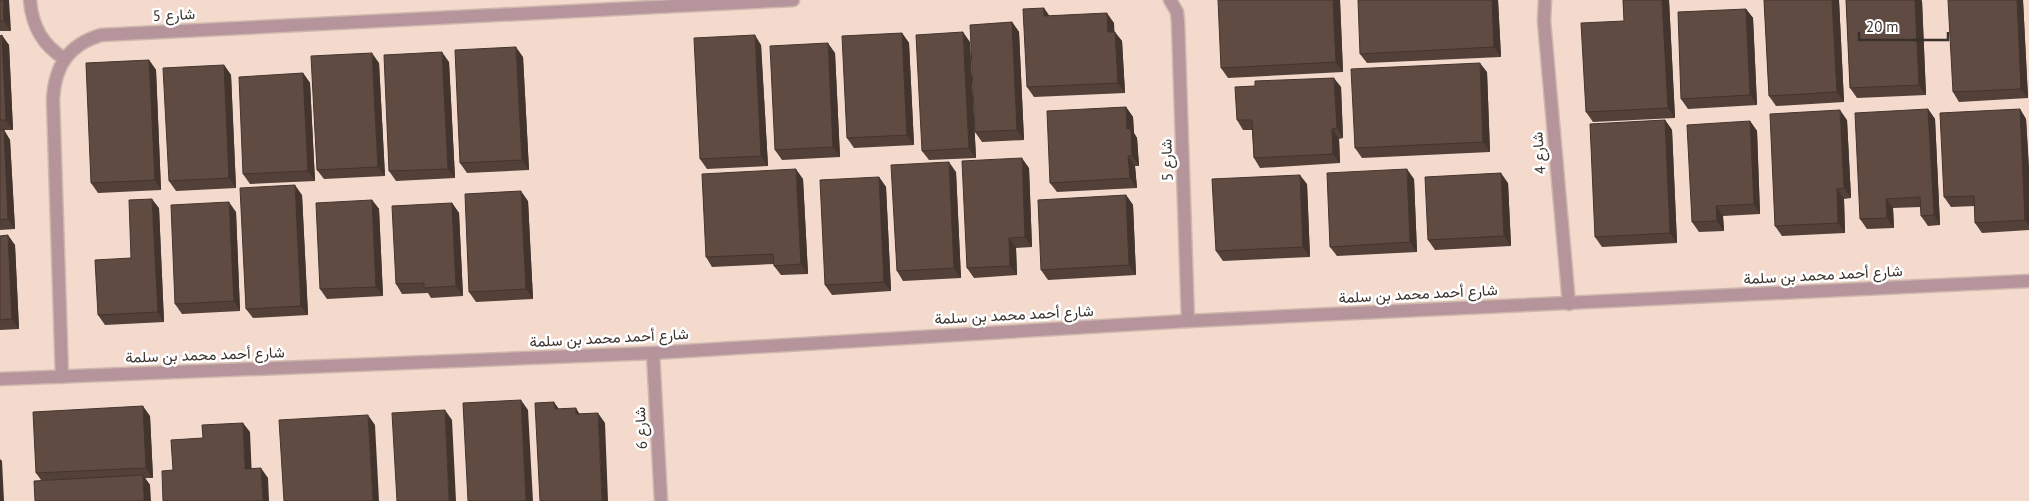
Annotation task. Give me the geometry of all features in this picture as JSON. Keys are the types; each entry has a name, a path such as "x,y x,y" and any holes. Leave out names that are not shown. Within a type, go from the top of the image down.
{"street":[{"path":"30,0 36,29 53,52 65,59"},
{"name":"شارع 5","path":"62,377 54,82 58,70 65,59 83,42 101,35 794,0"},
{"name":"شارع 4","path":"1545,0 1544,21 1569,304"},
{"name":"شارع 5","path":"1172,1 1177,12 1178,22 1188,321"},
{"name":"شارع أحمد محمد بن سلمة","path":"0,379 653,353 1188,321 2029,281"},
{"name":"شارع 6","path":"653,353 661,501"}],"building":[{"path":"0,0 3,0 4,21 0,21"},
{"path":"1218,0 1333,0 1336,62 1221,68"},
{"path":"1358,0 1492,0 1494,47 1360,54"},
{"path":"1623,0 1662,0 1668,108 1586,112 1581,23 1624,21"},
{"path":"1764,0 1832,0 1837,92 1769,96"},
{"path":"1846,0 1915,0 1919,85 1850,88"},
{"path":"1948,0 2017,0 2021,89 1953,92"},
{"path":"1044,8 1044,16 1107,13 1108,32 1115,32 1118,83 1027,87 1023,9"},
{"path":"1746,9 1750,95 1681,99 1678,12"},
{"path":"1012,22 1017,130 975,132 970,25"},
{"path":"963,32 969,148 922,151 916,35"},
{"path":"902,33 907,135 847,138 842,36"},
{"path":"2,35 6,120 0,120 0,36"},
{"path":"755,35 761,156 700,159 694,38"},
{"path":"828,43 833,147 775,150 770,46"},
{"path":"516,47 522,160 460,163 455,50"},
{"path":"442,52 448,169 389,171 384,55"},
{"path":"372,53 378,167 317,170 311,56"},
{"path":"149,60 155,180 91,183 86,63"},
{"path":"1480,63 1483,142 1355,148 1351,69"},
{"path":"224,65 229,178 169,181 163,68"},
{"path":"303,73 308,171 243,174 239,77"},
{"path":"1334,78 1337,128 1332,129 1333,154 1254,158 1252,120 1237,120 1235,87 1255,86 1255,81"},
{"path":"1126,107 1127,129 1131,129 1132,156 1128,156 1130,178 1050,183 1047,111"},
{"path":"1928,109 1934,215 1921,216 1920,197 1886,199 1887,218 1860,219 1855,113"},
{"path":"2020,109 2025,220 1975,223 1974,196 1944,197 1940,113"},
{"path":"1840,110 1844,188 1837,189 1838,223 1775,226 1770,114"},
{"path":"1665,120 1670,233 1595,237 1590,124"},
{"path":"1750,121 1754,204 1716,206 1717,221 1692,222 1687,125"},
{"path":"0,130 4,130 8,219 0,220"},
{"path":"1022,158 1025,237 1009,238 1010,266 967,268 962,161"},
{"path":"949,162 954,268 897,271 891,165"},
{"path":"796,169 801,264 774,266 773,254 706,257 702,174"},
{"path":"1407,169 1410,242 1330,247 1327,173"},
{"path":"1501,173 1504,236 1428,240 1425,177"},
{"path":"1300,175 1303,247 1216,251 1212,179"},
{"path":"879,177 884,282 825,285 820,180"},
{"path":"295,185 301,306 246,309 240,188"},
{"path":"521,191 526,289 469,292 465,194"},
{"path":"1126,195 1129,265 1041,270 1038,200"},
{"path":"152,199 158,312 98,315 95,260 131,258 129,200"},
{"path":"372,200 376,287 320,289 316,203"},
{"path":"229,202 234,301 175,304 171,205"},
{"path":"452,203 456,286 424,288 424,283 396,284 392,206"},
{"path":"8,235 12,319 0,320 0,236"},
{"path":"521,400 526,501 468,501 463,403"},
{"path":"554,402 555,409 576,408 576,414 598,413 602,501 540,501 535,403"},
{"path":"143,406 146,468 36,473 33,412"},
{"path":"445,410 449,501 397,501 392,413"},
{"path":"368,415 373,501 284,501 279,420"},
{"path":"243,423 245,469 261,468 263,501 163,501 162,471 173,470 171,440 203,438 202,425"},
{"path":"143,475 144,501 35,501 34,481"}]}
